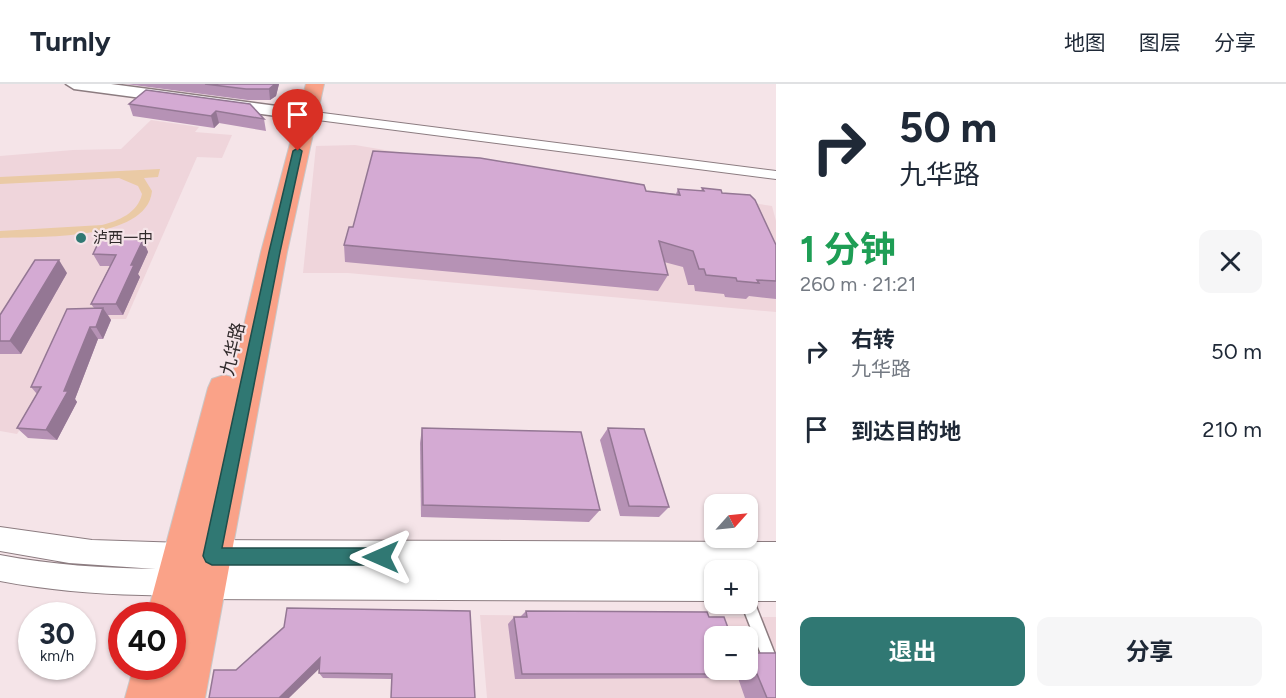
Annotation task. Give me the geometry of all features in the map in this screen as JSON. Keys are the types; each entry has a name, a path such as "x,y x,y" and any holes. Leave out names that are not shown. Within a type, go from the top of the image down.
{"highway":[{"name":"九华路","path":"181,698 195,569 274,252 301,104 315,84"},
{"name":"九华路","path":"177,602 195,569"},
{"path":"148,698 153,680"}],"main road":[{"path":"74,84 301,104"}],"street":[{"path":"301,104 776,175"},
{"path":"0,539 195,569 704,585"},
{"path":"0,568 110,582 195,569 776,558"},
{"path":"758,585 776,585"}],"lane":[{"path":"752,614 776,675"}],"shaded area":[{"name":"泸西一中","path":"151,120 199,127 195,132 232,135 222,158 197,157 126,319 73,319 30,414 17,434 0,431 0,156 121,149"},
{"path":"355,145 676,199 677,191 772,206 776,221 776,312 348,273 303,273 316,146"},
{"path":"160,169 158,177 144,178 152,191 146,208 131,220 111,228 88,233 0,238 0,231 102,225 132,211 140,201 142,194 138,186 119,178 0,184 0,177"},
{"path":"480,615 776,617 776,698 487,698"}],"building":[{"path":"205,84 275,84 269,89 246,89"},
{"path":"146,90 250,104 264,119 216,111 211,116 129,104"},
{"path":"373,151 480,158 644,185 646,191 680,195 678,189 704,191 702,188 721,190 722,193 750,195 755,200 776,245 776,281 757,280 759,283 706,275 704,269 699,269 693,251 659,241 668,275 344,245 349,227 353,227"},
{"path":"101,237 143,240 116,304 91,304 116,255 93,254"},
{"path":"35,260 59,260 10,341 0,341 0,315"},
{"path":"103,308 96,327 90,327 64,391 68,391 46,430 17,428 41,387 31,387 67,309"},
{"path":"422,428 581,432 600,510 423,505"},
{"path":"608,428 644,429 669,507 629,506"},
{"path":"287,608 470,611 475,698 391,698 392,674 319,673 320,658 279,698 209,698 214,670 236,670 284,627"},
{"path":"526,611 704,612 709,617 724,617 727,626 704,626 704,674 522,674 514,617 527,617"},
{"path":"758,653 776,653 776,698 767,698 758,676"}],"place":[{"name":"泸西一中","path":"81,238"}],"route":[{"path":"298,151 274,252 212,556 381,557"}]}
